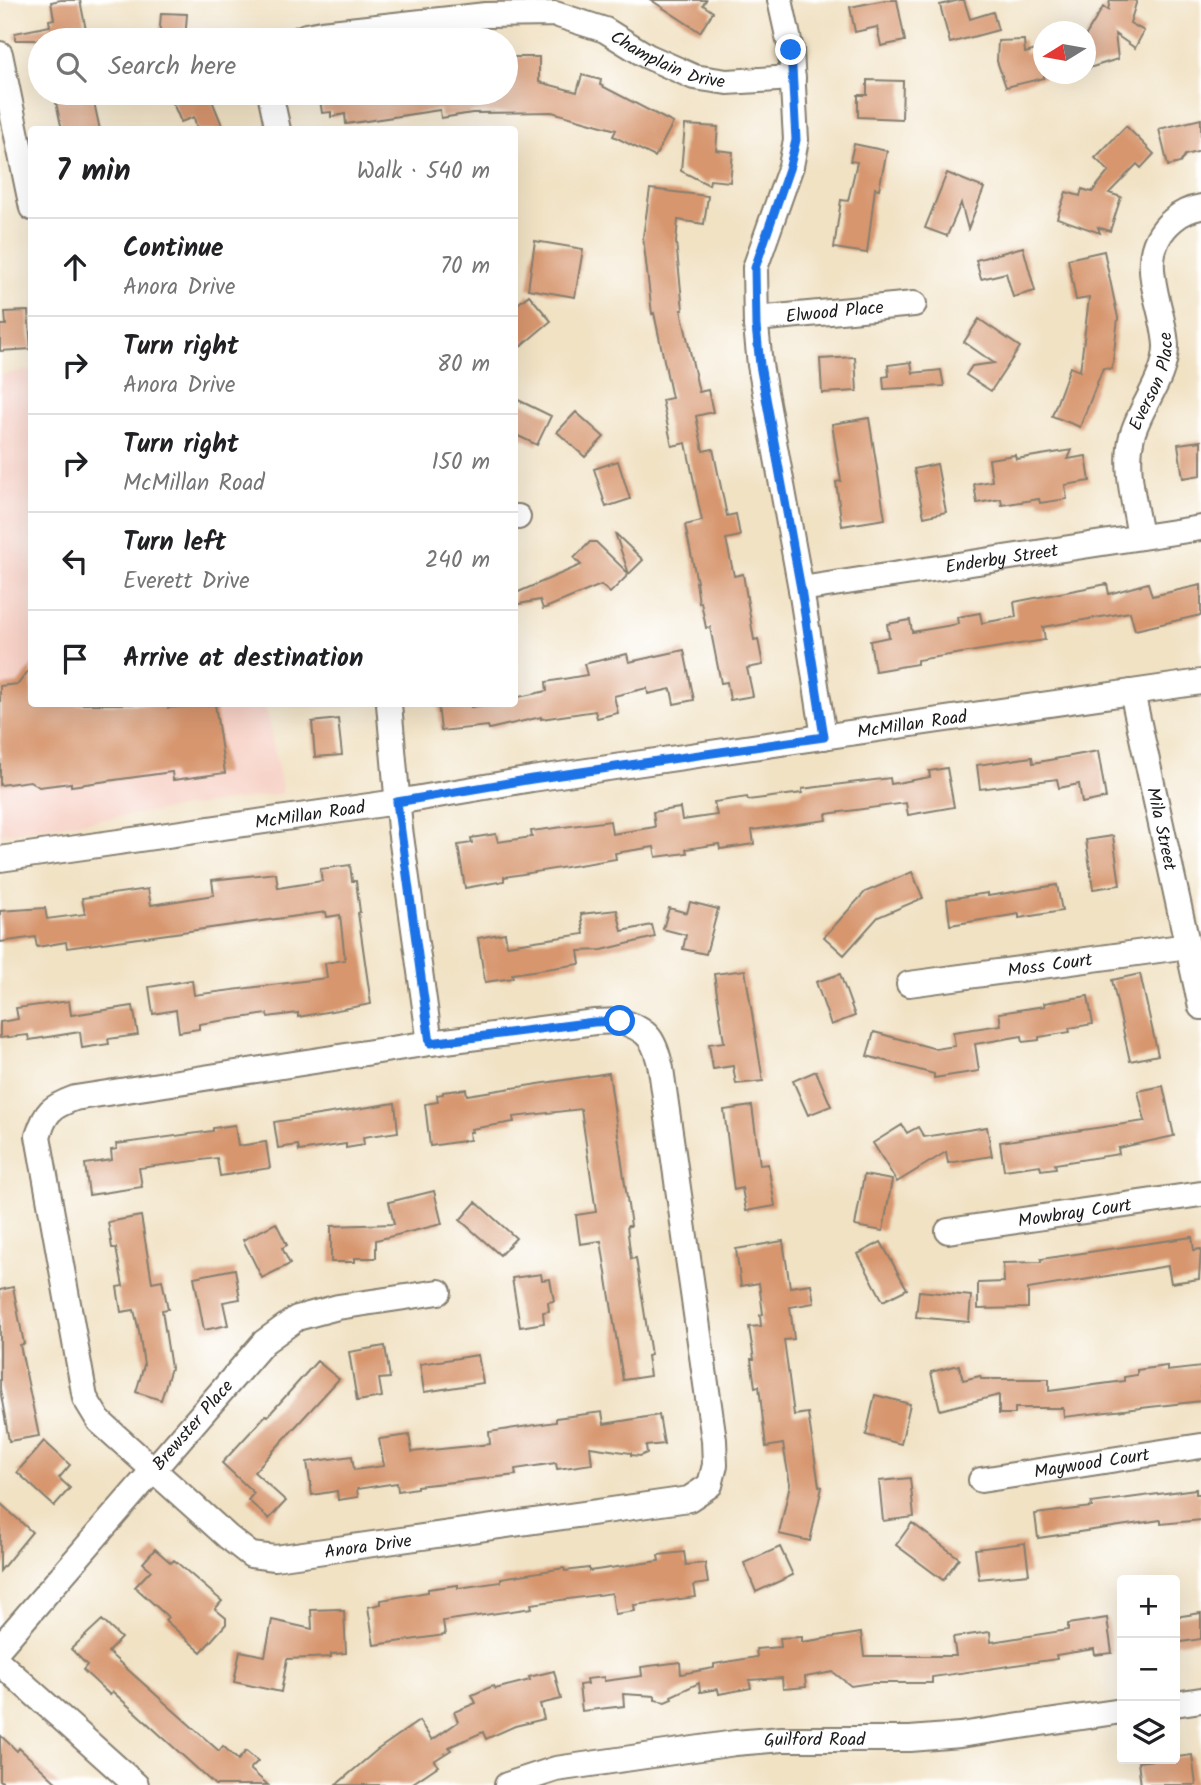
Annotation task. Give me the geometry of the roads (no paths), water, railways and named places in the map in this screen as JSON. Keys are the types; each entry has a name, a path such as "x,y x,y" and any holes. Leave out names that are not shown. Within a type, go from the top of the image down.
{"street":[{"path":"780,0 791,50 796,140 790,166 755,268 756,319 760,365 801,589 824,737"},
{"name":"Champlain Drive","path":"362,28 506,14 555,14 605,30 648,56 694,77 727,82 793,78"},
{"path":"0,54 28,189"},
{"path":"273,105 277,126"},
{"name":"Everson Place","path":"1140,537 1129,462 1132,435 1163,365 1166,346 1151,274 1153,250 1161,230 1182,212 1201,207"},
{"name":"Elwood Place","path":"756,319 914,304"},
{"name":"Enderby Street","path":"801,589 1201,528"},
{"name":"McMillan Road","path":"0,859 1201,682"},
{"name":"Mila Street","path":"1132,692 1201,1007"},
{"path":"389,707 397,802 430,1043"},
{"name":"Moss Court","path":"909,984 1188,946"},
{"name":"Anora Drive","path":"620,1021 641,1027 656,1046 662,1069 714,1440 715,1465 709,1485 689,1499 275,1558 251,1555 153,1472 99,1421 85,1398 38,1136 45,1114 58,1104 75,1098 430,1043 620,1021"},
{"name":"Mowbray Court","path":"948,1231 1201,1194"},
{"name":"Brewster Place","path":"0,1647 264,1342 297,1318 338,1307 439,1292"},
{"name":"Maywood Court","path":"981,1480 1201,1446"},
{"path":"0,1663 136,1785"},
{"path":"1180,1703 1201,1700"},
{"name":"Guilford Road","path":"508,1785 556,1769 735,1743 832,1738 910,1739 960,1735 1117,1712"}]}
